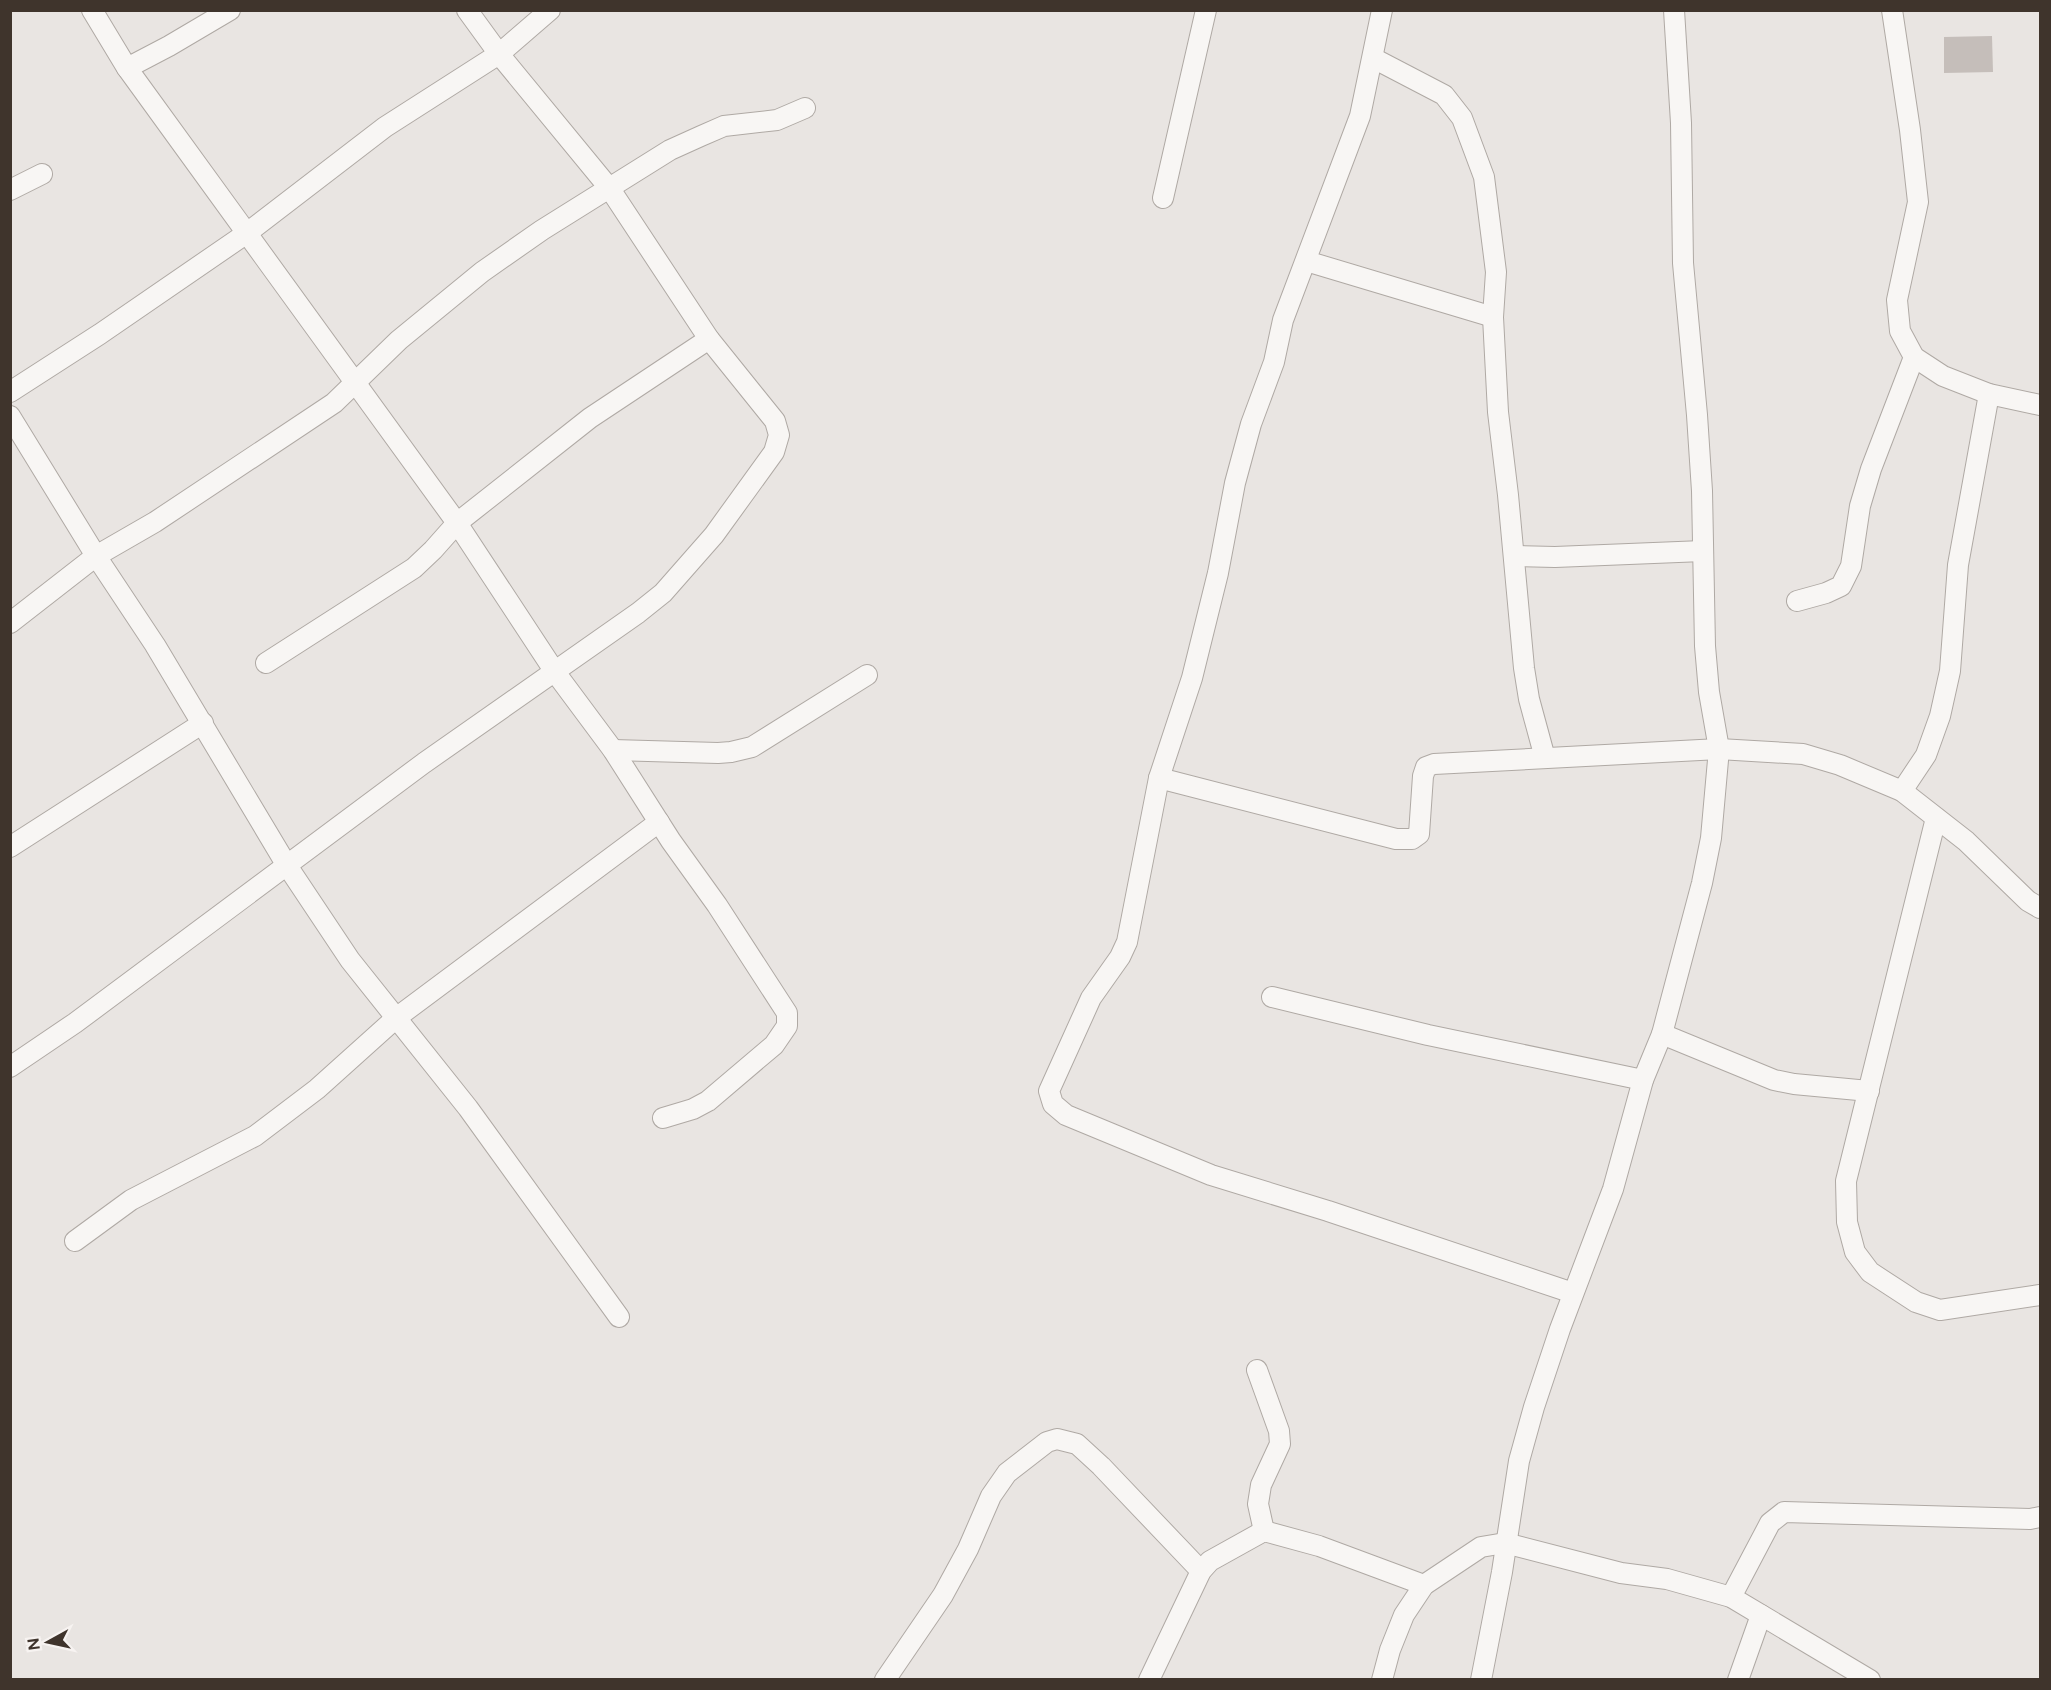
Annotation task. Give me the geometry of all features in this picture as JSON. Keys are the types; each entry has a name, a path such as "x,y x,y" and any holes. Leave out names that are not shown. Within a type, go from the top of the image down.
{"street":[{"path":"92,10 126,68 457,523 555,672 613,750 787,1012 787,1026 774,1044 708,1101 693,1109 663,1118"},
{"path":"126,68 230,10"},
{"path":"10,1067 84,1016 286,864 638,614 663,593 714,535 774,452 779,435 775,422 709,339 610,189 499,54 467,10"},
{"path":"10,392 100,334 247,233 385,127 499,54 550,10"},
{"path":"1163,198 1206,10"},
{"path":"1382,10 1360,116 1283,320 1274,362 1251,424 1235,483 1218,573 1192,678 1159,778 1127,942 1120,957 1091,998 1049,1091 1053,1104 1066,1115 1211,1174 1573,1293"},
{"path":"1481,1680 1502,1572 1519,1461 1556,1340 1613,1189 1643,1080 1662,1034 1702,883 1711,838 1719,749 1709,693 1705,646 1697,415 1683,263 1681,123 1674,10"},
{"path":"1892,10 1918,202 1897,300 1900,331 1914,357 1943,376 1989,394 2040,405"},
{"path":"1373,58 1444,94 1462,118 1484,177 1496,272 1493,317 1498,412 1524,668 1528,699 1545,758"},
{"path":"10,623 96,556 155,522 334,403 399,340 482,272 542,230 670,150 724,126 777,120 805,108"},
{"path":"10,190 42,174"},
{"path":"1306,261 1493,317"},
{"path":"266,663 414,568 457,523 590,418 709,339"},
{"path":"1797,601 1841,586 1851,566 1860,506 1871,469 1914,357"},
{"path":"1902,791 1926,755 1940,716 1950,671 1958,565 1989,394"},
{"path":"10,416 96,556 155,645 286,864 350,960 468,1108 619,1317"},
{"path":"1514,556 1555,557 1703,551"},
{"path":"613,750 718,753 752,747 867,675"},
{"path":"10,848 203,723"},
{"path":"1159,778 1396,839 1412,839 1419,834 1423,776 1426,767 1434,764 1719,749 1803,754 1840,765 1902,791 1966,841 2028,901 2040,908"},
{"path":"1936,818 1846,1181 1847,1222 1855,1252 1870,1272 1917,1302 1940,1310 2040,1295"},
{"path":"75,1241 130,1200 255,1136 317,1089 396,1018 659,822"},
{"path":"1272,997 1428,1035 1643,1080"},
{"path":"1662,1034 1774,1080 1869,1091"},
{"path":"1257,1370 1279,1431 1280,1444 1261,1485 1258,1504 1263,1532"},
{"path":"885,1680 943,1595 968,1549 991,1496 1007,1473 1047,1442 1057,1439 1077,1444 1101,1466 1201,1571"},
{"path":"1731,1597 1770,1523 1784,1512 2030,1519 2040,1516"},
{"path":"1149,1680 1201,1571 1210,1561 1263,1532 1319,1546 1424,1585"},
{"path":"1382,1680 1390,1650 1404,1615 1424,1585 1481,1547 1505,1543 1621,1573 1667,1579 1731,1597 1870,1680"},
{"path":"1738,1680 1761,1615"}],"building":[{"path":"1992,36 1993,72 1944,73 1944,37"}]}
